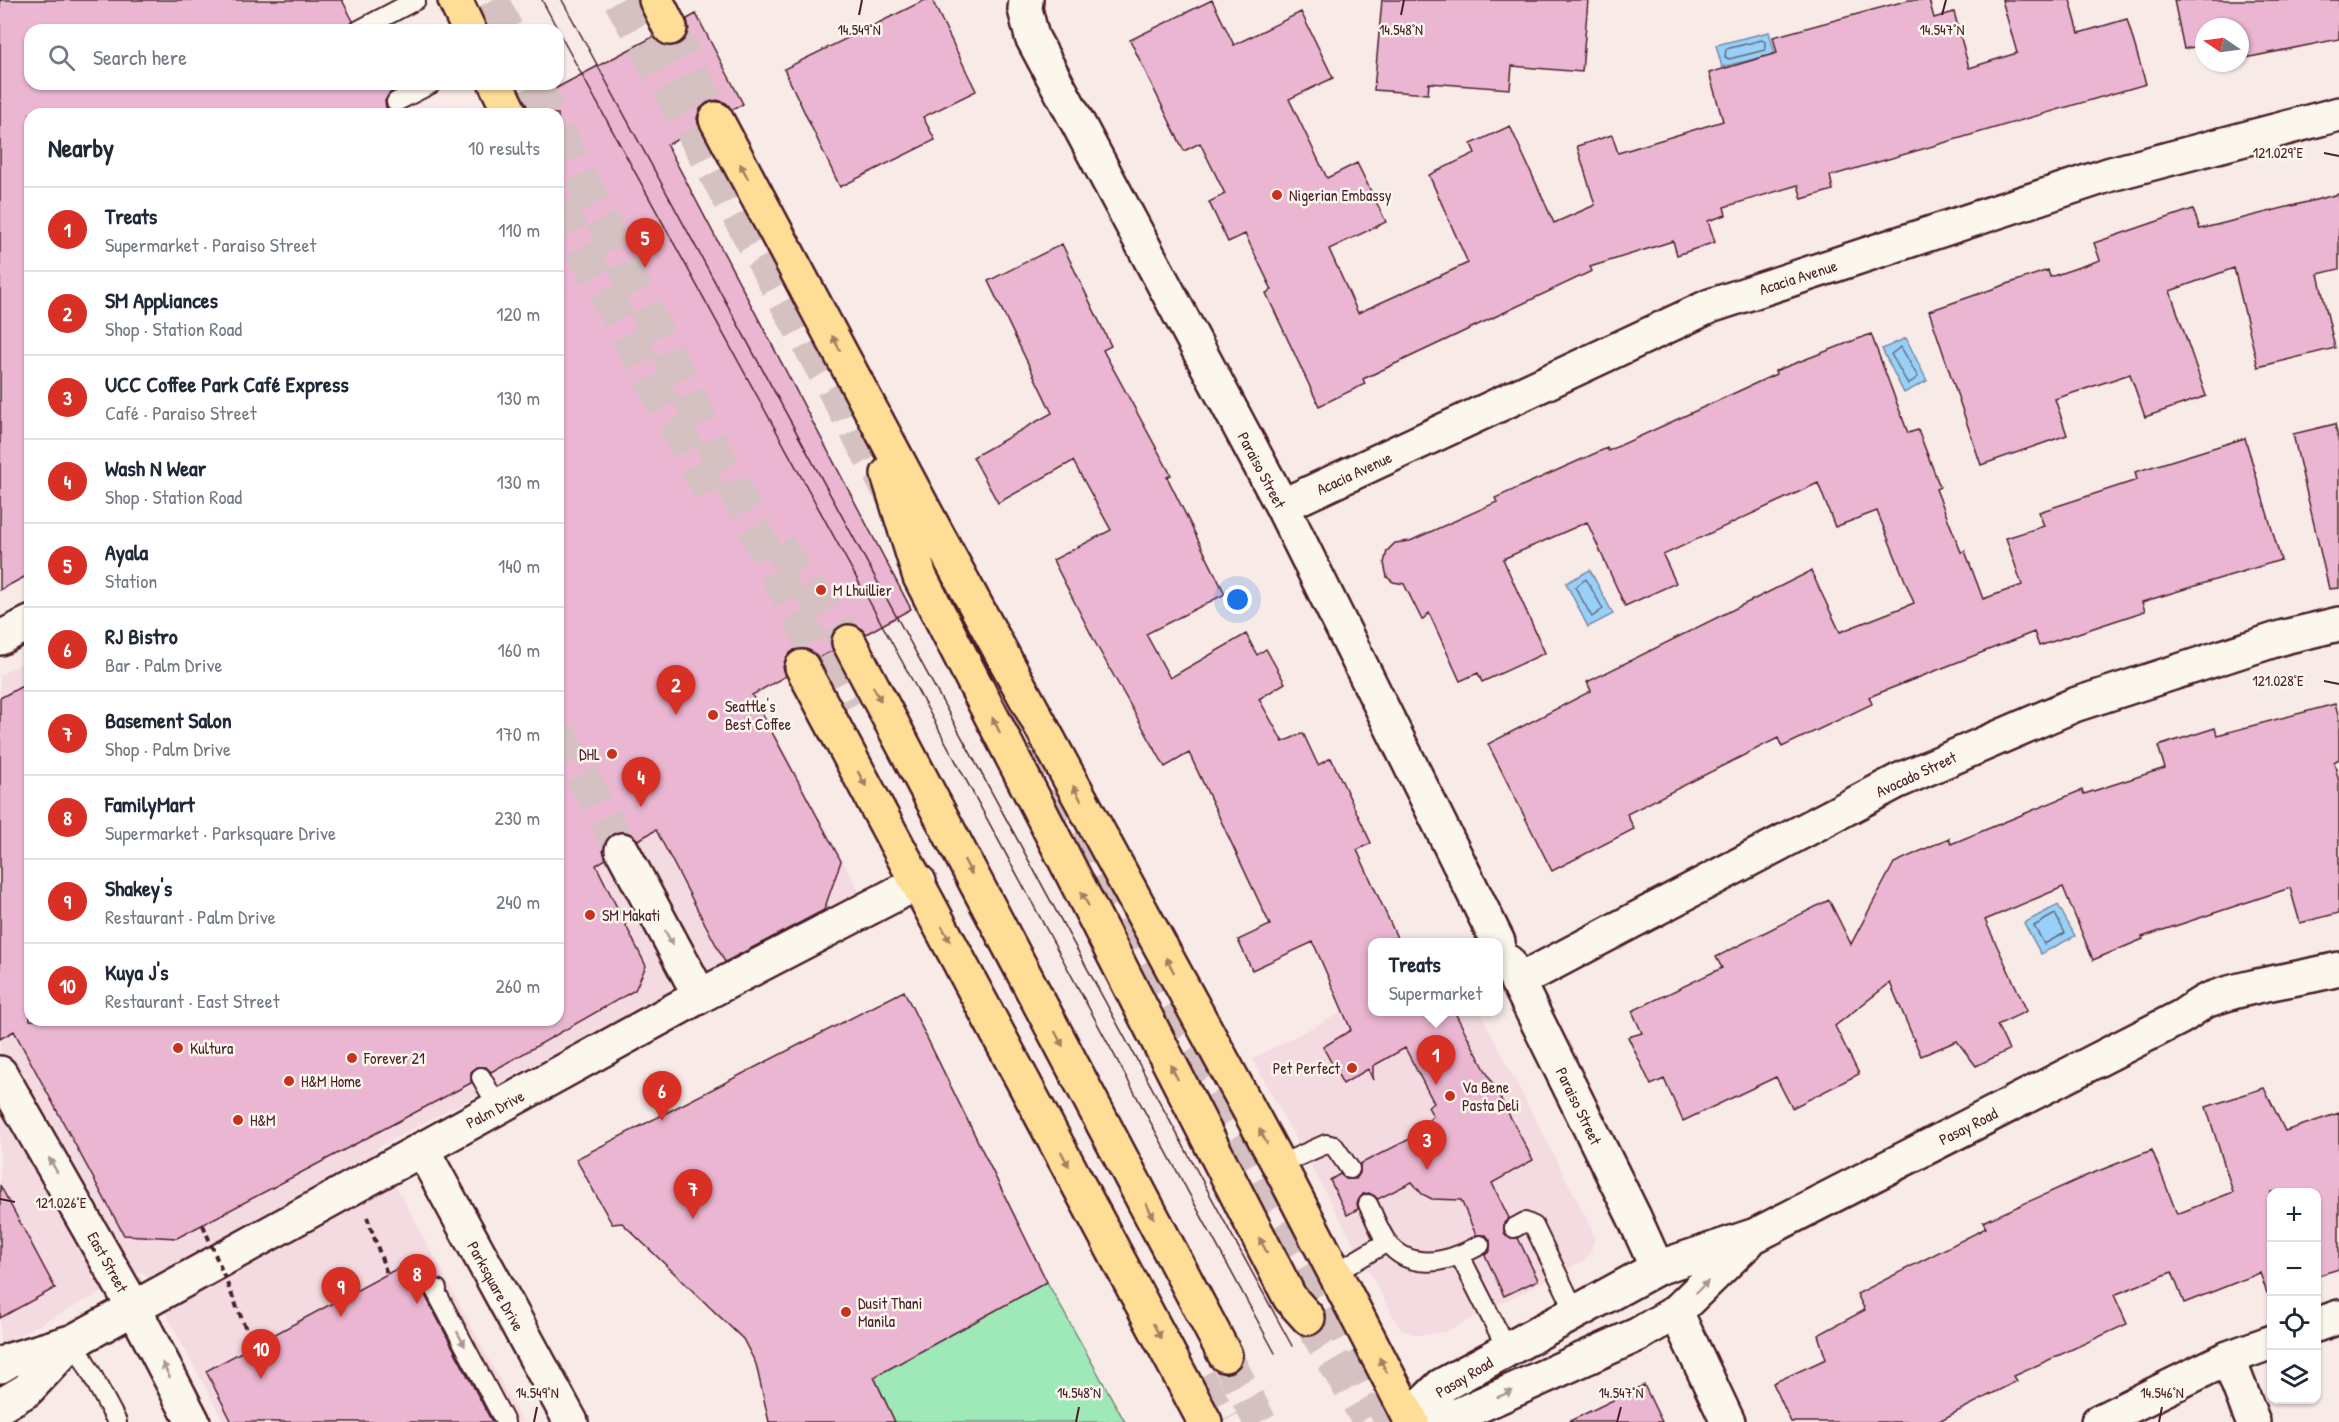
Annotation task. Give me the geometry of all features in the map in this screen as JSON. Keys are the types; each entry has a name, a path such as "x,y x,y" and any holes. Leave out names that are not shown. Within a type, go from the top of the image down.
{"highway":[{"path":"454,0 466,24"},
{"path":"499,90 508,108"},
{"path":"716,119 1279,1165 1410,1419"},
{"path":"863,395 920,577 1290,1298 1308,1318"},
{"path":"849,642 1226,1355"},
{"path":"802,667 919,882 1205,1422"}],"street":[{"name":"Paraiso Street","path":"1026,0 1025,9 1032,37 1282,506 1495,938"},
{"name":"Acacia Avenue","path":"1282,506 1710,306 2111,174 2339,114"},
{"name":"Avocado Street","path":"1517,982 1898,781 2074,705 2273,641 2339,624"},
{"path":"0,638 24,626"},
{"path":"622,850 700,996"},
{"name":"Palm Drive","path":"0,1366 10,1360 74,1341 700,996 919,882"},
{"name":"Paraiso Street","path":"1503,954 1634,1217 1657,1268"},
{"name":"Pasay Road","path":"1410,1419 1441,1386 1508,1352 1657,1268 1756,1235 2181,1017 2210,1015 2278,991 2301,978 2339,969"},
{"name":"East Street","path":"0,1073 134,1308 193,1422"},
{"name":"Parksquare Drive","path":"422,1149 571,1422"},
{"name":"Pasay Road","path":"1410,1419 1458,1415 1639,1334 1676,1312 1756,1235"},
{"path":"1676,1312 1728,1422"},
{"path":"2321,1323 2339,1317"},
{"name":"Palm Drive","path":"0,1406 27,1390 74,1341"},
{"path":"2098,1422 2228,1358 2267,1343"},
{"path":"2228,1358 2253,1422"}],"lane":[{"path":"370,24 416,0"},
{"path":"396,102 419,90"},
{"path":"487,90 505,108"},
{"path":"481,1077 498,1107"},
{"path":"1279,1165 1326,1144 1340,1152 1350,1169"},
{"path":"1368,1204 1387,1242 1401,1254 1418,1261 1445,1262 1480,1245"},
{"path":"1514,1228 1526,1222 1534,1226 1576,1313"},
{"path":"1335,1273 1387,1242"},
{"path":"1460,1256 1508,1352"},
{"path":"437,1289 435,1290 505,1422"},
{"path":"74,1341 117,1422"}],"path":[{"path":"356,1185 387,1274"},
{"path":"203,1225 253,1346"}],"shaded area":[{"path":"591,392 860,893 376,1148 522,1422 224,1422 143,1271 0,1345 0,675 24,661 24,1026 564,1026 564,906"},
{"path":"1368,999 1368,1016 1482,1016 1592,1229 1594,1238 1591,1252 1583,1261 1445,1332 1418,1335 1401,1330 1252,1059"}],"green space":[{"path":"1047,1282 1125,1422 895,1422 874,1377"}],"water":[{"path":"1769,32 1775,54 1722,67 1716,45"},
{"path":"1906,338 1927,381 1904,393 1882,349"},
{"path":"1590,570 1613,614 1588,627 1566,583"},
{"path":"2058,905 2075,936 2041,954 2024,923"}],"building":[{"path":"0,0 342,0 353,21 351,24 24,24 24,90 390,90 391,92 385,101 386,108 24,108 24,577 0,590"},
{"path":"925,0 932,0 976,91 923,117 935,140 840,187 784,69"},
{"path":"1212,0 1234,45 1301,12 1333,78 1289,99 1327,178 1357,163 1386,222 1329,249 1358,313 1468,263 1429,175 1475,153 1471,144 1510,126 1554,223 1595,205 1577,146 1612,135 1618,153 1723,121 1709,73 1777,53 1773,37 1909,0 1929,0 1934,18 1954,12 1969,68 2017,53 2002,0 2070,0 2079,33 2127,19 2146,84 1830,176 1833,190 1802,199 1798,185 1724,207 1726,215 1708,221 1715,242 1677,255 1673,241 1590,267 1592,271 1363,379 1365,384 1319,406 1266,293 1272,290 1245,234 1228,242 1209,202 1225,194 1200,143 1184,151 1130,40"},
{"path":"1382,0 1588,0 1582,72 1512,66 1510,89 1429,83 1428,94 1374,90"},
{"path":"2174,0 2339,0 2339,39 2249,57 2249,18 2195,18 2195,47 2184,49"},
{"path":"696,14 743,104 732,110 726,103 717,100 707,103 700,109 697,118 699,128 667,145 911,609 866,634 859,627 850,623 840,626 830,641 833,651 819,658 811,651 802,648 794,650 786,658 783,667 786,676 752,695 841,861 824,910 725,962 656,830 638,840 623,831 614,833 606,841 603,850 606,859 596,865 646,966 635,990 491,1072 486,1067 476,1067 471,1072 471,1083 177,1238 124,1235 14,1031 0,1039 0,698 24,685 24,1026 564,1026 564,108 527,108 526,104 553,90 564,90 564,84 653,37 668,47 679,44 686,38 689,30 687,19"},
{"path":"2339,194 2339,269 2318,274 2335,348 2258,367 2234,268 2170,291 2206,396 2145,417 2130,374 2055,399 2067,435 1981,465 1929,311 2048,270 2050,277 2100,260 2094,243 2193,209 2200,229"},
{"path":"1062,244 1111,346 1103,350 1171,475 1167,477 1225,594 1146,634 1170,678 1246,634 1257,655 1266,649 1285,683 1259,699 1283,742 1303,733 1318,765 1331,758 1371,843 1357,850 1397,938 1368,938 1368,1016 1457,1016 1533,1160 1492,1183 1509,1218 1504,1223 1504,1233 1509,1238 1518,1238 1538,1280 1504,1296 1485,1255 1490,1251 1490,1240 1486,1235 1476,1235 1461,1200 1432,1199 1422,1194 1412,1182 1378,1199 1369,1193 1363,1194 1357,1203 1358,1209 1347,1215 1330,1180 1340,1174 1346,1179 1356,1179 1360,1173 1360,1164 1414,1137 1433,1116 1428,1107 1434,1103 1405,1048 1373,1066 1373,1080 1368,1069 1343,1084 1323,1047 1351,1030 1313,942 1252,970 1238,940 1270,925 1189,753 1165,767 1097,646 1053,560 1111,530 1073,461 998,503 973,457 1052,413 988,281"},
{"path":"1871,334 1908,433 1918,430 1940,487 1936,489 1961,552 1965,551 1983,599 2022,585 2006,538 2044,526 2039,512 2137,480 2135,472 2245,438 2281,560 2142,602 2145,611 2039,646 2034,632 1869,697 1872,704 1782,747 1778,738 1627,814 1634,829 1552,871 1488,744 1591,691 1587,682 1811,571 1840,632 1914,603 1877,511 1835,527 1818,483 1663,555 1676,583 1625,606 1587,522 1503,559 1545,653 1482,682 1478,673 1460,681 1429,613 1422,620 1404,584 1393,582 1387,577 1384,563 1387,551 1395,543 1410,541 1497,502 1495,498 1607,448 1608,451 1776,374 1775,371"},
{"path":"2335,424 2339,443 2339,588 2329,589 2293,434"},
{"path":"2335,704 2339,719 2339,759 2334,762 2339,782 2339,913 2300,923 2290,888 2142,937 2143,939 2093,960 2063,887 1985,920 2027,1011 1997,1025 2009,1050 1976,1066 1957,1041 1921,1056 1890,983 1835,1026 1859,1074 1792,1108 1776,1077 1683,1121 1664,1079 1651,1085 1628,1037 1642,1033 1632,1011 1722,968 1716,957 1829,900 1851,944 1894,863 1949,838 1951,844 2082,790 2084,794 2165,768 2158,746 2215,728 2217,735"},
{"path":"904,991 1047,1282 874,1377 895,1422 769,1422 756,1364 743,1339 622,1223 612,1224 576,1159"},
{"path":"2264,1088 2285,1131 2339,1113 2339,1269 2321,1274 2321,1188 2267,1188 2267,1293 2260,1273 2184,1303 2172,1272 2114,1295 2127,1324 2014,1376 2017,1381 1937,1422 1791,1422 1773,1383 1826,1359 1818,1335 1865,1310 1857,1294 1986,1228 1983,1222 2088,1175 2152,1150 2177,1214 2233,1192 2206,1107"},
{"path":"0,1185 55,1288 0,1318"},
{"path":"417,1258 429,1281 424,1289 425,1295 492,1422 232,1422 206,1371"},
{"path":"1644,1385 1662,1422 1568,1422"}],"tunnel":[{"path":"492,0 504,24"},
{"path":"620,0 896,504"},
{"path":"670,28 716,119"},
{"path":"538,90 547,108"},
{"path":"564,143 844,710"},
{"path":"564,215 714,499"},
{"path":"778,546 849,642"},
{"path":"958,618 1328,1294 1391,1422"},
{"path":"564,742 622,850"},
{"path":"1308,1318 1367,1418"},
{"path":"1225,1355 1260,1422"},
{"path":"1199,1378 1223,1422"}],"tram line":[{"path":"542,0 555,24"},
{"path":"562,0 1292,1346"},
{"path":"564,42 904,665 1275,1353"}],"place":[{"name":"Nigerian Embassy","path":"1277,195"},
{"name":"Ayala","path":"645,268"},
{"name":"M Lhuillier","path":"821,590"},
{"name":"SM Appliances","path":"676,715"},
{"name":"Seattle's Best Coffee","path":"713,715"},
{"name":"DHL","path":"612,754"},
{"name":"Wash N Wear","path":"641,807"},
{"name":"SM Makati","path":"590,915"},
{"name":"Kultura","path":"178,1048"},
{"name":"Forever 21","path":"352,1058"},
{"name":"Pet Perfect","path":"1352,1068"},
{"name":"H&M Home","path":"289,1081"},
{"name":"Treats","path":"1436,1085"},
{"name":"Va Bene Pasta Deli","path":"1450,1096"},
{"name":"H&M","path":"238,1120"},
{"name":"RJ Bistro","path":"662,1121"},
{"name":"UCC Coffee Park Café Express","path":"1427,1170"},
{"name":"Basement Salon","path":"693,1219"},
{"name":"FamilyMart","path":"417,1304"},
{"name":"Dusit Thani Manila","path":"846,1312"},
{"name":"Shakey's","path":"341,1317"},
{"name":"Kuya J's","path":"261,1379"}]}
